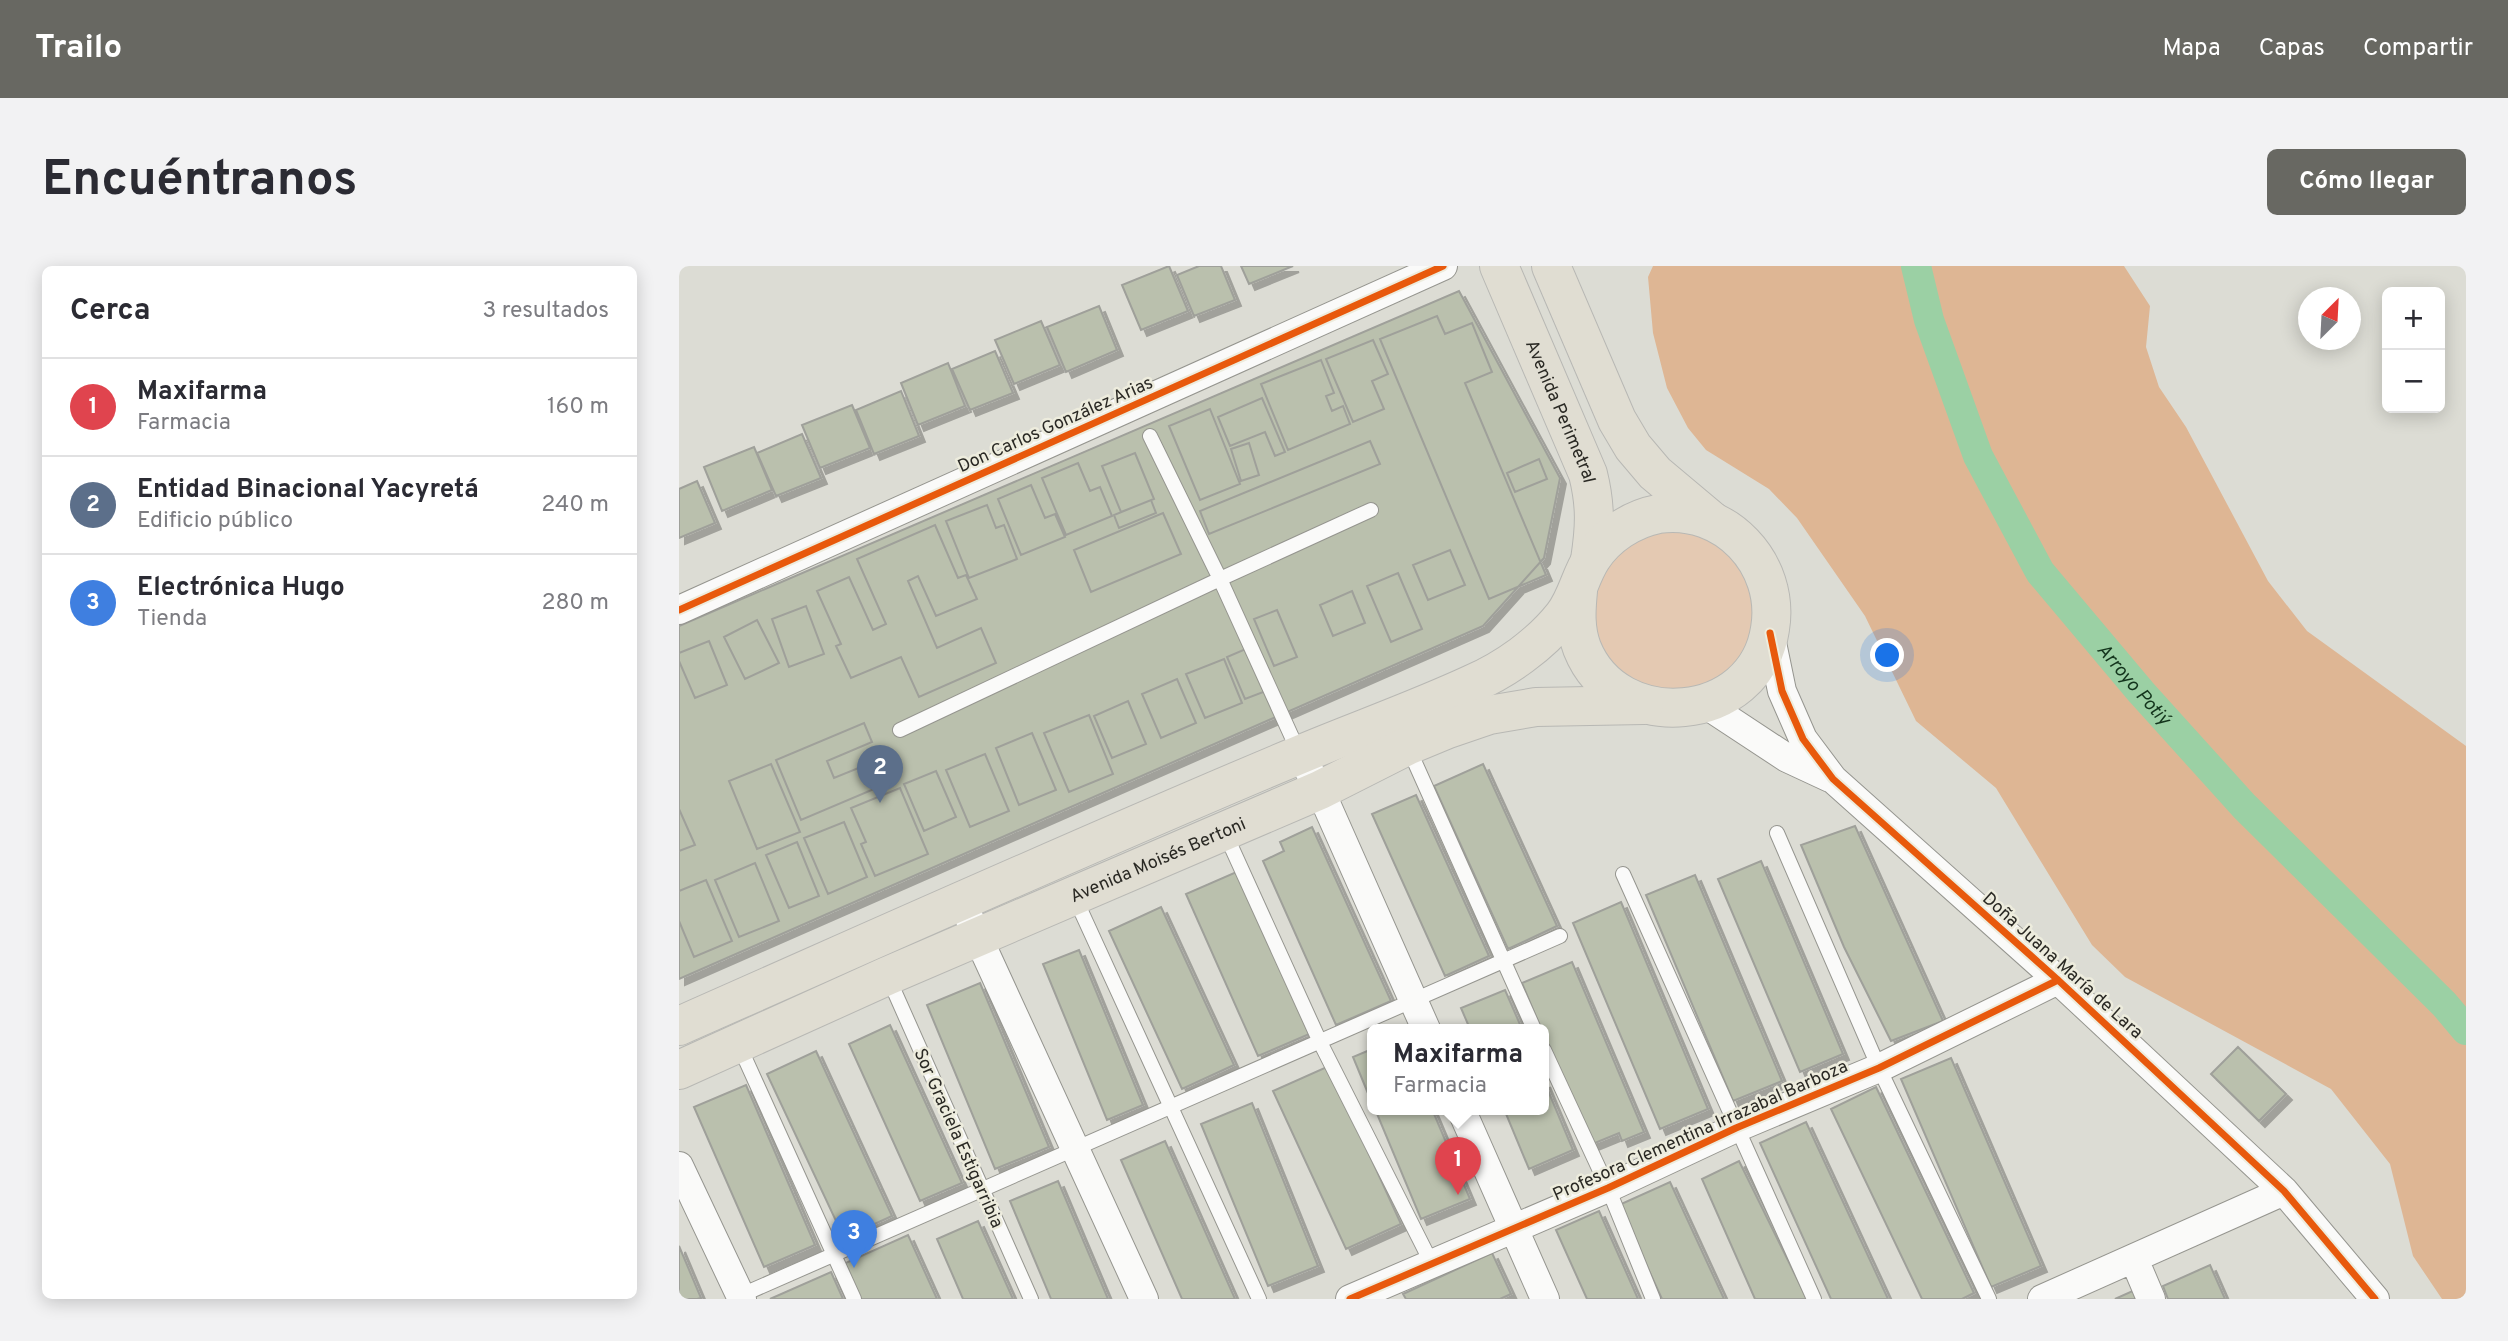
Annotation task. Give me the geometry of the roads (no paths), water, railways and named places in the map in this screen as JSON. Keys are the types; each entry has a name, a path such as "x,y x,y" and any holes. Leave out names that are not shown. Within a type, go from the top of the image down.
{"main road":[{"name":"Avenida Perimetral","path":"1499,266 1588,474 1594,498 1596,525 1584,576"},
{"path":"1551,266 1617,420 1633,447 1655,473 1713,521"},
{"name":"Avenida Moisés Bertoni","path":"679,1026 1300,755 1475,683 1523,654 1548,632 1564,615 1608,538 1631,523 1658,514 1686,514 1713,521 1736,535 1755,555 1767,580 1772,606 1770,633 1757,664 1734,688 1705,704 1677,709 1649,705 1584,705 1524,709 1489,715 1407,746 1320,790 887,976 679,1070"},
{"name":"Avenida Moisés Bertoni","path":"1584,576 1576,622 1582,649 1599,674 1619,691 1649,705"}],"street":[{"name":"Don Carlos González Arias","path":"679,610 1443,266"},
{"name":"Doña Juana María de Lara","path":"1770,633 1782,691 1803,740 1833,779 2057,980 2284,1191 2375,1299"},
{"path":"1705,704 1787,758 1833,779"},
{"path":"1300,755 1320,790 1424,1024"},
{"path":"961,902 979,936 1144,1299"},
{"name":"Profesora Clementina Irrazabal Barboza","path":"1350,1299 1608,1188 1736,1128 1879,1068 2057,980"},
{"path":"1464,1115 1545,1299"},
{"path":"679,1166 738,1298"},
{"path":"2042,1299 2284,1191"},
{"path":"2134,1259 2151,1299"}],"lane":[{"path":"1150,436 1220,579 1300,755"},
{"path":"901,730 1371,510"},
{"path":"1407,746 1532,1024"},
{"path":"1225,832 1320,1042 1432,1264"},
{"path":"1777,833 1879,1068 1989,1299"},
{"path":"1623,874 1814,1299"},
{"path":"1074,897 1259,1299"},
{"path":"738,1298 1074,1147 1171,1108 1560,936"},
{"name":"Sor Graciela Estigarribia","path":"887,976 1031,1299"},
{"path":"737,1042 854,1299"},
{"path":"1549,1061 1608,1188 1653,1299"}],"waterway":[{"name":"Arroyo Poti´y","path":"1916,266 1929,320 1978,456 2040,572 2141,692 2244,806 2444,1004 2466,1030"}],"place":[{"name":"Entidad Binacional Yacyretá","path":"880,803"},
{"name":"Maxifarma","path":"1458,1195"},
{"name":"Electrónica Hugo","path":"854,1268"}]}
